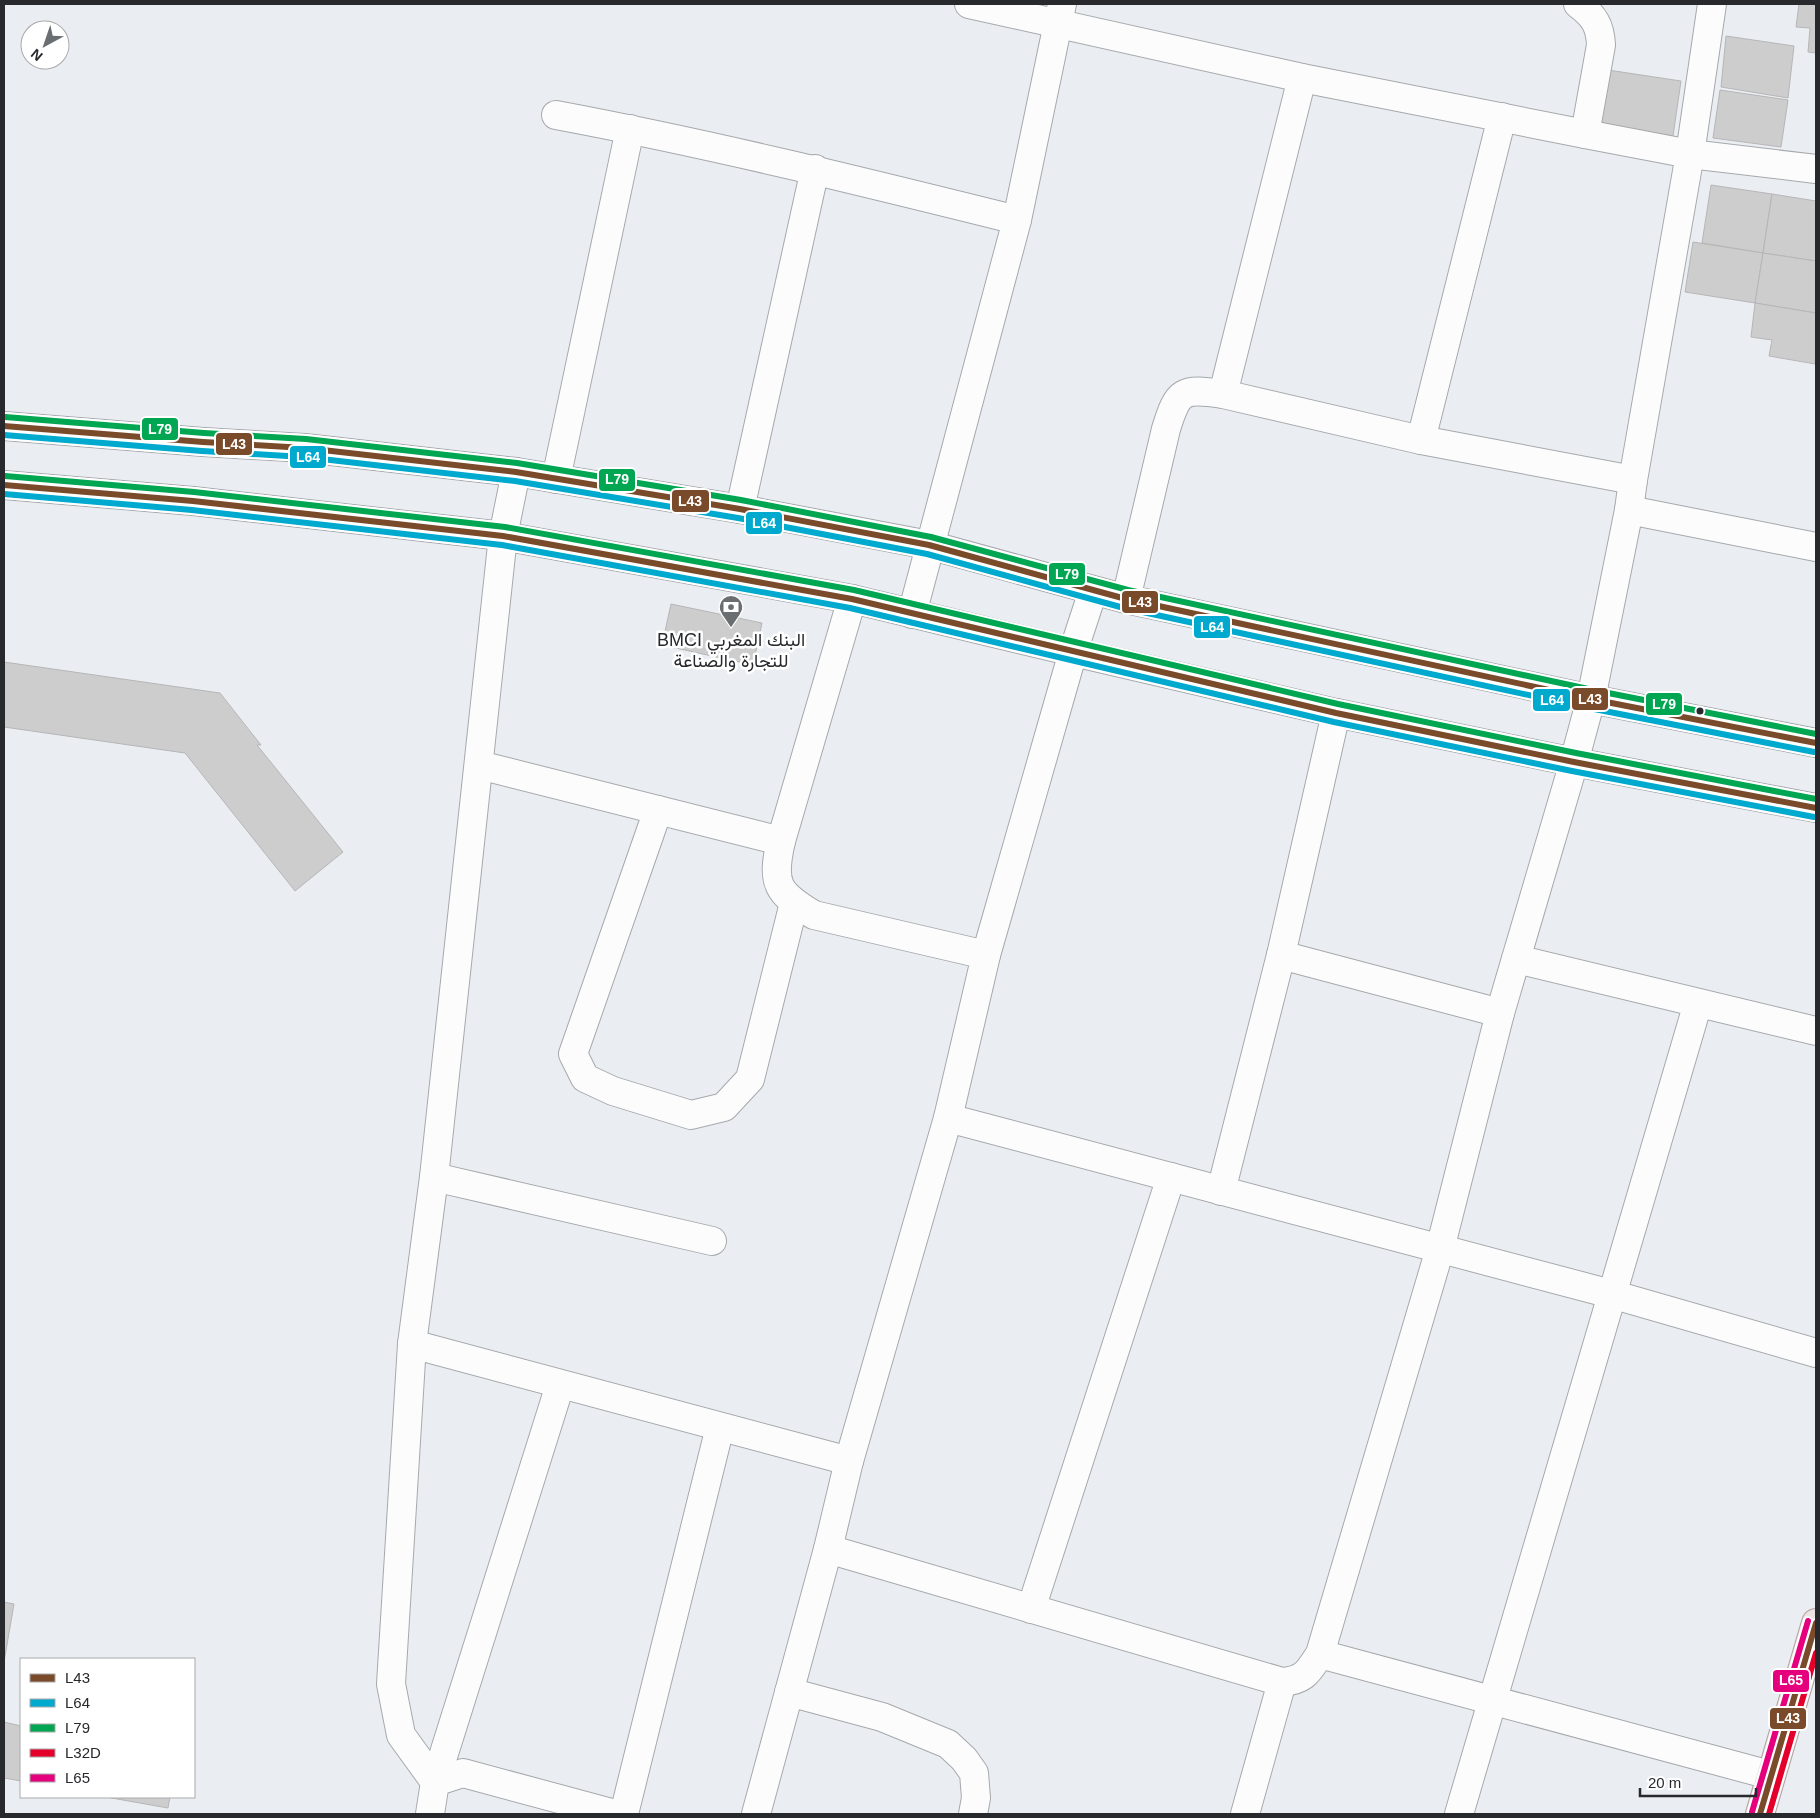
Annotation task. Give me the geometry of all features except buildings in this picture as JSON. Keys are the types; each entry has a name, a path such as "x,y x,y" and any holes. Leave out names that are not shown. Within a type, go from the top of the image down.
{"main road":[{"path":"1760,1814 1816,1623"}],"street":[{"path":"969,4 1059,14 1302,78 1502,116 1585,134 1690,154 1816,169"},
{"path":"1578,4 1591,13 1600,31 1601,45 1585,134"},
{"path":"828,1549 1282,1682 1302,1677 1312,1667 1320,1654 1440,1248 1500,1013 1591,699 1629,510 1690,154 1712,4"},
{"path":"912,614 1017,220 1059,14"},
{"path":"1223,394 1302,78"},
{"path":"556,115 630,129 815,170 1017,220"},
{"path":"1420,440 1502,116"},
{"path":"556,479 630,129"},
{"path":"740,508 815,170"},
{"path":"1126,599 1166,430 1174,404 1184,394 1200,390 1420,440 1633,480"},
{"path":"4,426 305,448 516,472 740,508 929,545 1126,599 1591,699 1816,743"},
{"path":"435,1782 401,1735 391,1684 412,1344 434,1177 503,536 516,472"},
{"path":"4,485 193,501 503,536 852,599 1336,713 1574,762 1816,808"},
{"path":"1629,510 1816,547"},
{"path":"756,1814 828,1549 849,1460 948,1118 986,955 1073,652 1093,591"},
{"path":"852,599 781,841 776,863 779,887 794,903 814,915 986,955"},
{"path":"1221,1191 1281,955 1336,713"},
{"path":"479,765 781,841"},
{"path":"658,810 573,1054 585,1078 613,1091 692,1115 724,1107 750,1079 794,903"},
{"path":"1281,955 1500,1013"},
{"path":"1516,959 1816,1031"},
{"path":"1459,1814 1698,1003"},
{"path":"948,1118 1611,1294 1816,1353"},
{"path":"434,1177 712,1241"},
{"path":"1031,1609 1171,1177"},
{"path":"412,1344 560,1385 849,1460"},
{"path":"430,1814 435,1782 560,1385"},
{"path":"624,1814 720,1427"},
{"path":"1320,1654 1770,1775"},
{"path":"1245,1814 1282,1682"},
{"path":"789,1692 882,1717 948,1744 964,1759 974,1773 976,1798 973,1814"},
{"path":"435,1782 463,1773 615,1814"}],"transit line":[{"name":"L79","path":"5,417 306,439 517,463 741,500 931,537 1128,590 1593,690 1816,734"},
{"name":"L43","path":"4,426 305,448 516,472 740,509 929,545 1126,599 1591,699 1816,743"},
{"name":"L64","path":"4,435 304,457 515,481 738,518 927,554 1124,608 1589,708 1814,752"},
{"name":"L79","path":"5,476 194,492 505,527 854,590 1338,704 1576,753 1816,799"},
{"name":"L43","path":"4,485 193,501 503,536 852,599 1336,713 1574,762 1816,808"},
{"name":"L64","path":"4,494 192,510 502,545 850,608 1334,722 1572,771 1814,817"},
{"name":"L65","path":"1752,1812 1808,1621"},
{"name":"L43","path":"1760,1814 1816,1623"},
{"name":"L32D","path":"1769,1814 1816,1653"}],"place":[{"name":"BMCI البنك المغربي للتجارة والصناعة","path":"731,628"}]}
